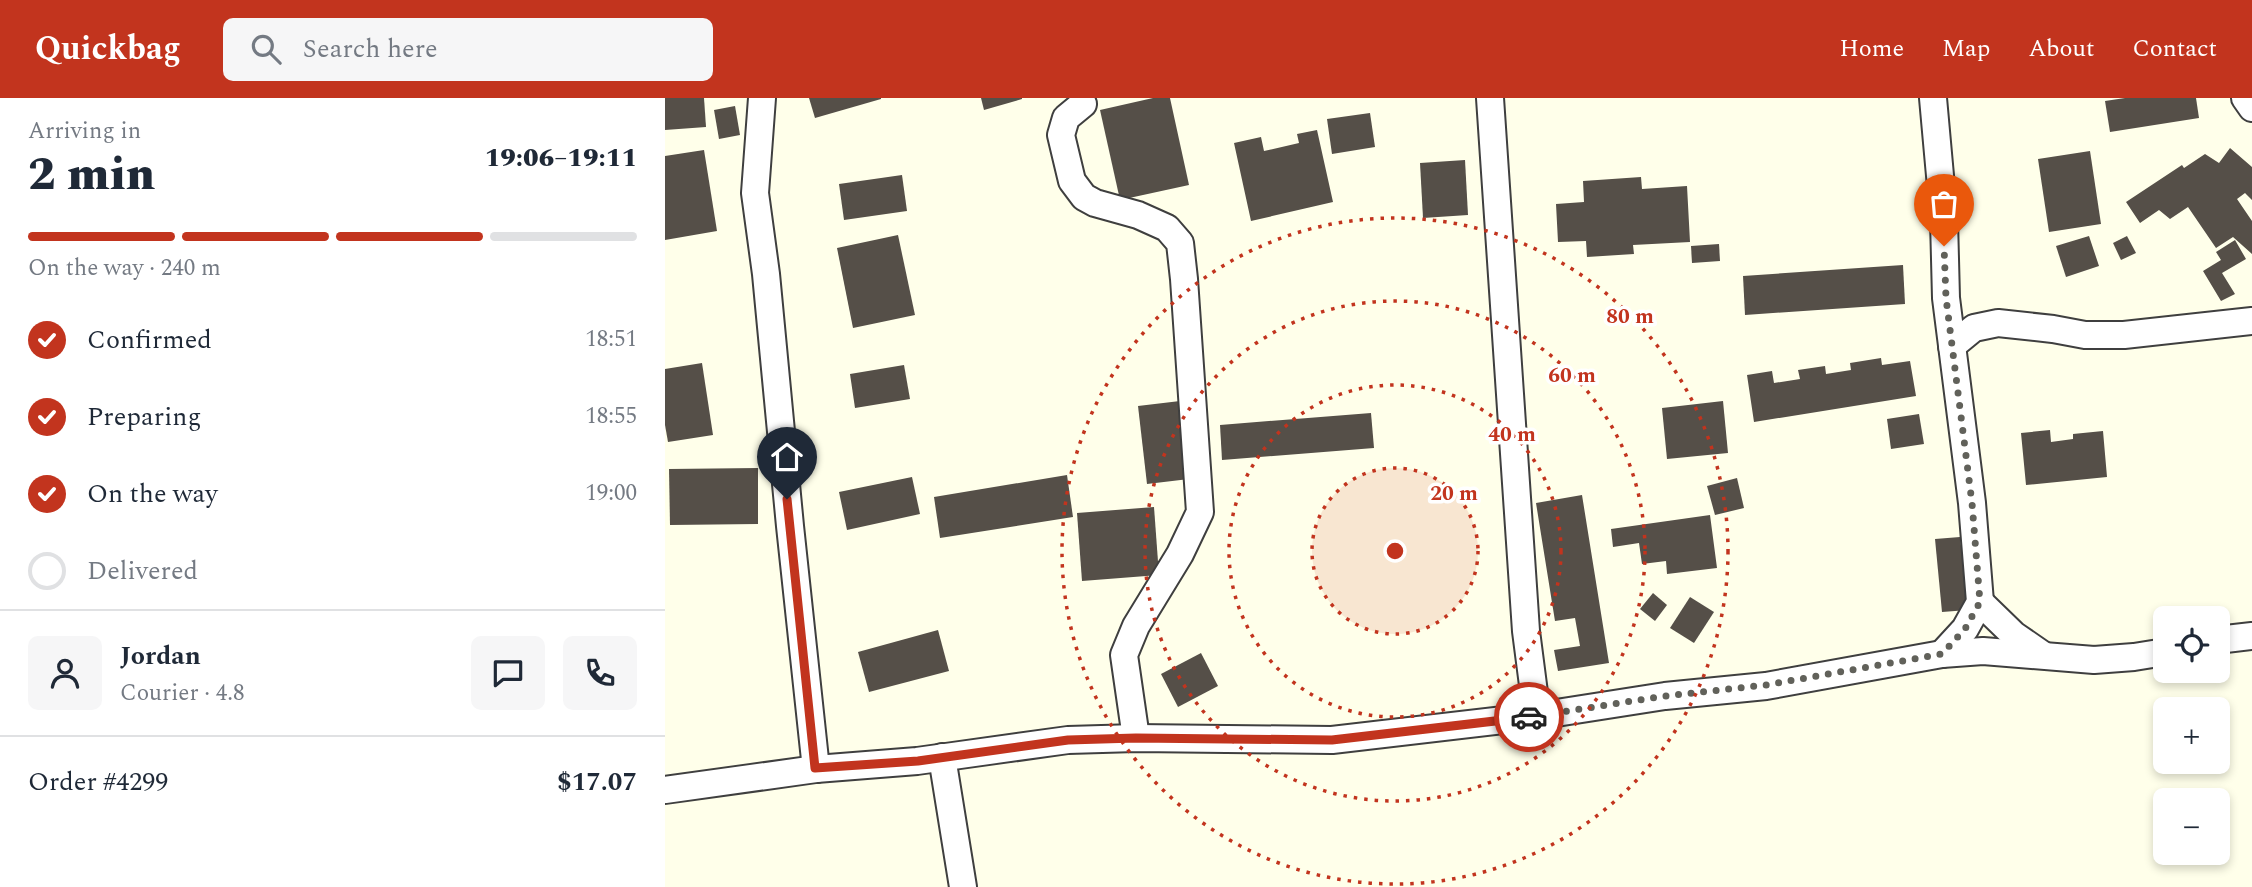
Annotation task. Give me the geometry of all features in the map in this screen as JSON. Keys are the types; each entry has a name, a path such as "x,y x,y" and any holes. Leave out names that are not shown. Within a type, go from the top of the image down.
{"street":[{"path":"762,98 755,193 766,274 815,768"},
{"path":"1490,98 1525,618 1537,716"},
{"path":"1933,98 1944,220 1946,298 1972,503 1980,602 1965,629 1942,654"},
{"path":"2245,98 2252,108"},
{"path":"1083,104 1066,118 1062,135 1072,181 1084,197 1095,203 1138,215 1167,228 1180,243 1184,279 1200,512 1180,554 1136,626 1124,655 1136,738"},
{"path":"1952,346 1975,328 1998,323 2085,335 2125,335 2252,321"},
{"path":"1980,602 2014,635 2044,655"},
{"path":"2230,639 2252,636"},
{"path":"665,790 815,768 942,757 1068,740 1332,740 1766,685 1942,654 1983,651 2094,660 2153,654"},
{"path":"942,757 963,887"}],"building":[{"path":"665,98 704,98 706,127 665,130"},
{"path":"809,98 881,98 881,99 815,118"},
{"path":"981,98 1022,98 1022,99 984,110"},
{"path":"1153,98 1170,98 1189,185 1120,200 1100,110"},
{"path":"2125,98 2196,98 2199,118 2110,132 2105,101"},
{"path":"735,106 740,135 719,139 714,110"},
{"path":"1370,113 1375,147 1332,154 1327,119"},
{"path":"1317,130 1333,202 1251,221 1234,143 1261,137 1264,151 1299,143 1297,134"},
{"path":"2230,148 2252,167 2252,200 2245,193 2237,199 2252,221 2252,254 2233,237 2216,248 2188,207 2170,219 2159,210 2140,223 2126,202 2182,165 2184,168 2205,154 2219,163"},
{"path":"704,150 717,231 665,240 665,156"},
{"path":"2090,151 2101,224 2049,232 2038,159"},
{"path":"1465,160 1468,215 1423,218 1420,163"},
{"path":"902,175 907,211 844,220 839,184"},
{"path":"1641,177 1642,189 1687,186 1690,242 1633,245 1634,254 1587,257 1586,241 1558,242 1556,204 1584,202 1583,181"},
{"path":"898,235 915,315 853,328 837,248"},
{"path":"2089,236 2099,266 2066,277 2056,246"},
{"path":"2127,236 2136,253 2121,260 2113,243"},
{"path":"2235,240 2246,259 2222,273 2235,294 2221,301 2203,271 2221,260 2216,252"},
{"path":"1719,244 1720,261 1692,263 1691,246"},
{"path":"1903,265 1905,304 1745,315 1743,276"},
{"path":"1881,358 1882,365 1910,361 1916,396 1754,422 1747,375 1772,371 1774,383 1800,379 1798,370 1825,366 1826,374 1851,370 1850,363"},
{"path":"702,363 713,435 668,442 665,425 665,369"},
{"path":"904,365 910,399 855,408 850,374"},
{"path":"1180,401 1189,479 1147,484 1138,406"},
{"path":"1723,401 1728,453 1667,459 1662,408"},
{"path":"1371,413 1374,448 1222,460 1220,425"},
{"path":"1919,414 1924,444 1891,449 1887,419"},
{"path":"2050,430 2051,442 2073,439 2073,434 2103,431 2107,477 2026,485 2021,433"},
{"path":"758,468 758,524 670,525 669,469"},
{"path":"1067,475 1073,517 940,538 934,497"},
{"path":"912,477 920,514 847,530 839,492"},
{"path":"1737,478 1744,508 1715,515 1707,486"},
{"path":"1582,495 1609,663 1558,671 1554,650 1580,646 1575,618 1555,621 1536,503"},
{"path":"1154,507 1159,575 1082,581 1077,513"},
{"path":"1710,515 1717,568 1667,574 1666,561 1642,564 1639,543 1613,547 1611,529"},
{"path":"1960,537 1968,610 1942,612 1935,539"},
{"path":"1653,593 1667,605 1655,621 1640,609"},
{"path":"1690,597 1714,612 1694,643 1670,628"},
{"path":"938,630 949,671 869,692 858,652"},
{"path":"1201,653 1218,686 1178,707 1161,674"}],"way so far":[{"path":"1529,717 1665,696 1766,685 1942,654 1965,629 1980,602 1972,503 1946,298 1944,246"}],"route":[{"path":"787,499 815,768 918,761 1068,740 1332,740 1529,717"}]}
